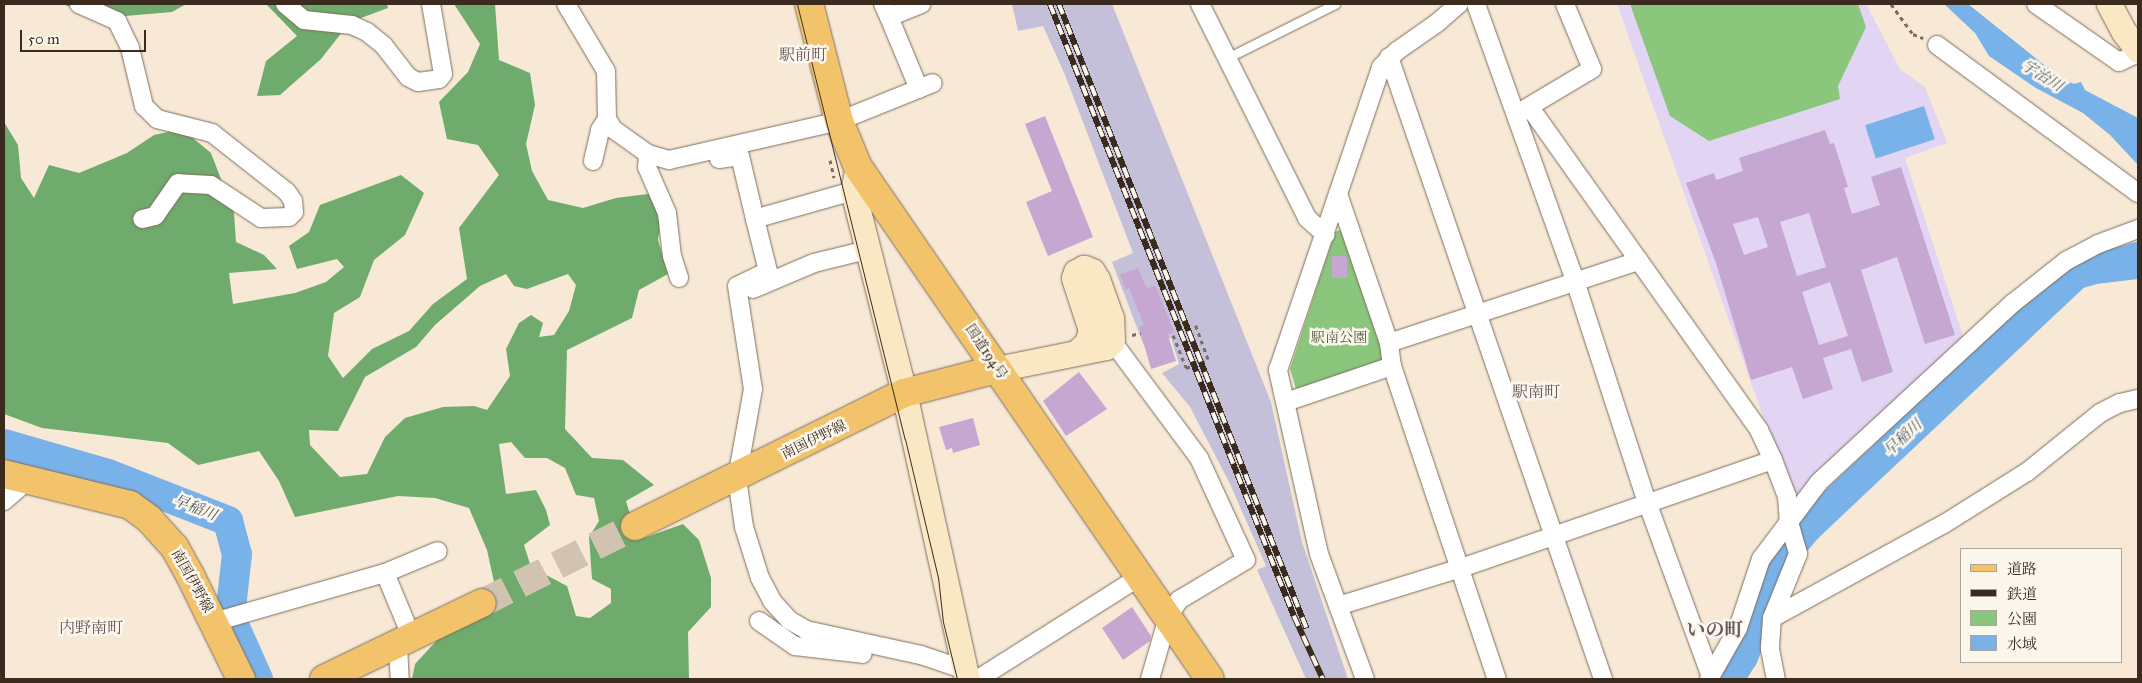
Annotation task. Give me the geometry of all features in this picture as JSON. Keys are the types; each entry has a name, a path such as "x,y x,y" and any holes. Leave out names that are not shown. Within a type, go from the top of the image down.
{"main road":[{"name":"国道194号","path":"809,4 838,121 855,179 998,369 1138,578 1168,617 1210,679"},
{"name":"南国伊野線","path":"635,526 738,478 904,393 998,369"},
{"name":"南国伊野線","path":"15,477 130,505 149,519 175,548 214,622 241,679"},
{"path":"325,679 405,642 482,603"}],"street":[{"path":"79,4 117,21 130,48 144,106 157,119 212,133 287,192 293,201 294,212 289,217 261,218 211,185 178,183 155,216 142,219"},
{"path":"285,4 304,20 352,25 367,32 384,46 408,77 418,82 439,79 443,74 432,4"},
{"path":"566,4 606,71 607,119 600,130 592,161"},
{"path":"607,119 627,141 648,154 669,160 838,121 926,86 886,10 922,4"},
{"path":"1200,4 1307,218 1326,235"},
{"path":"1365,679 1319,554 1278,370 1326,235 1381,67 1389,57 1460,4"},
{"path":"1476,4 1524,111 1575,281 1647,502 1710,678"},
{"path":"1524,111 1592,69 1565,4"},
{"path":"2036,4 2118,62 2138,52 2124,32 2109,4"},
{"path":"1937,45 2138,193"},
{"path":"1389,57 1603,679"},
{"path":"1524,111 1639,262 1758,430 1773,460 1787,496 1789,522 1798,554 1772,618 1770,649 1776,679"},
{"path":"648,154 646,167 667,213 672,256 678,278"},
{"path":"684,158 700,162 740,156 768,271 736,286 753,389 738,478 744,527 760,578 772,601 789,620 806,630 831,637 921,655 970,676"},
{"path":"755,220 855,179 867,250 904,393 970,676"},
{"path":"1338,194 1389,343 1392,366 1497,679"},
{"path":"1710,678 1738,628 1761,559 1819,482 2013,303 2066,261 2098,244 2138,229"},
{"path":"738,292 768,284 814,263 867,250"},
{"path":"1389,343 1575,281 1639,262"},
{"path":"1077,352 1087,343 1091,330 1074,278 1076,272 1084,268 1092,271 1097,279 1111,318 1122,338 1199,458 1246,560 1179,600 1168,617 1150,679"},
{"path":"998,369 1106,347 1122,338"},
{"path":"1286,402 1392,366"},
{"path":"1772,618 1944,524 2027,472 2100,413 2120,403 2138,399"},
{"path":"1338,606 1461,568 1647,502 1773,460"},
{"path":"4,501 15,477"},
{"path":"214,622 385,573 438,552"},
{"path":"385,573 405,642 400,679"},
{"path":"970,676 1138,578"},
{"path":"759,620 794,646 888,657 921,655"}],"lane":[{"path":"1228,57 1335,4"}],"path":[{"path":"1891,4 1913,34 1937,45"},
{"path":"1173,335 1186,368 1208,359 1194,321"},
{"path":"1122,338 1141,333"}],"shaded area":[{"path":"1012,4 1112,4 1271,402 1302,542 1348,679 1306,679 1257,570 1266,566 1230,484 1190,407 1162,373 1179,364 1171,338 1144,346 1112,262 1133,253 1065,75 1043,26 1018,31"},
{"path":"1617,4 1866,4 1900,69 1925,87 1947,143 1905,158 1964,339 1797,494 1788,487"}],"green space":[{"path":"62,4 186,4 172,12 102,18"},
{"path":"266,4 387,4 388,8 350,22 321,59 280,95 257,96 266,61 297,36"},
{"path":"454,4 495,4 499,60 530,73 535,105 526,144 532,171 548,200 583,208 616,198 656,193 662,213 658,240 668,274 639,290 632,318 567,350 565,429 592,458 623,460 654,485 626,501 638,540 683,524 699,540 711,578 711,607 688,632 689,679 412,679 415,664 439,638 498,600 487,550 469,508 435,498 398,496 295,517 279,481 259,451 198,465 168,443 42,428 4,414 4,122 18,145 21,178 34,198 49,165 79,173 127,153 154,135 182,129 211,153 234,213 236,242 264,255 277,269 229,273 233,304 295,293 326,282 344,267 337,259 297,269 289,246 309,232 320,205 401,175 424,193 405,235 374,260 360,297 334,313 328,356 343,378 372,349 409,331 433,304 467,279 459,228 499,175 478,145 447,139 439,102 468,72 480,44","holes":["506,274 514,286 527,289 568,274 576,285 569,311 554,335 539,337 543,323 531,315 519,323 506,349 510,376 487,410 474,406 443,407 405,418 385,437 367,474 340,477 310,445 309,430 338,431 365,377 416,347 435,325 480,286","511,442 525,458 547,458 565,468 576,495 594,498 599,521 589,537 592,579 611,589 611,603 590,618 576,616 567,586 531,567 524,545 550,525 546,510 536,490 506,494 499,444"]},
{"path":"1630,4 1858,4 1866,27 1838,86 1840,99 1709,141 1670,116"},
{"name":"駅南公園","path":"1343,229 1385,356 1379,364 1296,389 1290,369 1335,232"}],"water":[{"name":"宇治川","path":"1944,4 1968,4 2048,68 2049,72 2074,84 2081,82 2085,90 2138,118 2138,165 2110,135 2083,113 2036,88 1989,56 1975,33"},
{"path":"1924,106 1935,139 1876,158 1865,125"},
{"path":"2138,247 2138,279 2071,287 2084,260"}],"building":[{"path":"1045,116 1093,237 1048,256 1026,202 1052,191 1025,124"},
{"path":"1825,130 1830,144 1834,143 1848,187 1844,188 1852,214 1880,205 1871,177 1901,167 1955,335 1925,344 1897,257 1861,270 1893,372 1862,382 1851,349 1823,358 1833,389 1803,399 1792,367 1751,380 1716,263 1686,183 1714,173 1716,180 1743,171 1739,158","holes":["1809,213 1826,267 1797,276 1780,222","1758,217 1768,247 1744,255 1733,224","1830,282 1848,336 1819,345 1802,292"]},
{"path":"1332,256 1347,256 1347,278 1332,278"},
{"path":"1138,268 1147,289 1155,285 1174,332 1168,335 1176,361 1151,369 1139,327 1144,325 1129,288 1126,290 1120,275"},
{"path":"1079,372 1107,409 1066,436 1043,401"},
{"path":"973,418 980,445 953,453 952,448 946,450 939,427"},
{"path":"1132,607 1151,636 1150,641 1123,660 1102,628"}],"waterway":[{"name":"早稲川","path":"1729,679 1743,657 1781,559 1807,528 2077,274 2138,257"},
{"name":"早稲川","path":"4,444 108,474 228,521 237,554 230,616 258,679"}],"tunnel":[{"path":"482,603 635,526"}],"tram line":[{"path":"797,4 938,577 943,622 957,679"}],"railway":[{"path":"1050,4 1294,616 1323,679"},
{"path":"1059,4 1307,629"}],"district":[{"name":"駅前町","path":"803,55"},
{"name":"駅南町","path":"1536,392"},
{"name":"内野南町","path":"91,628"},
{"name":"いの町","path":"1715,630"}]}
